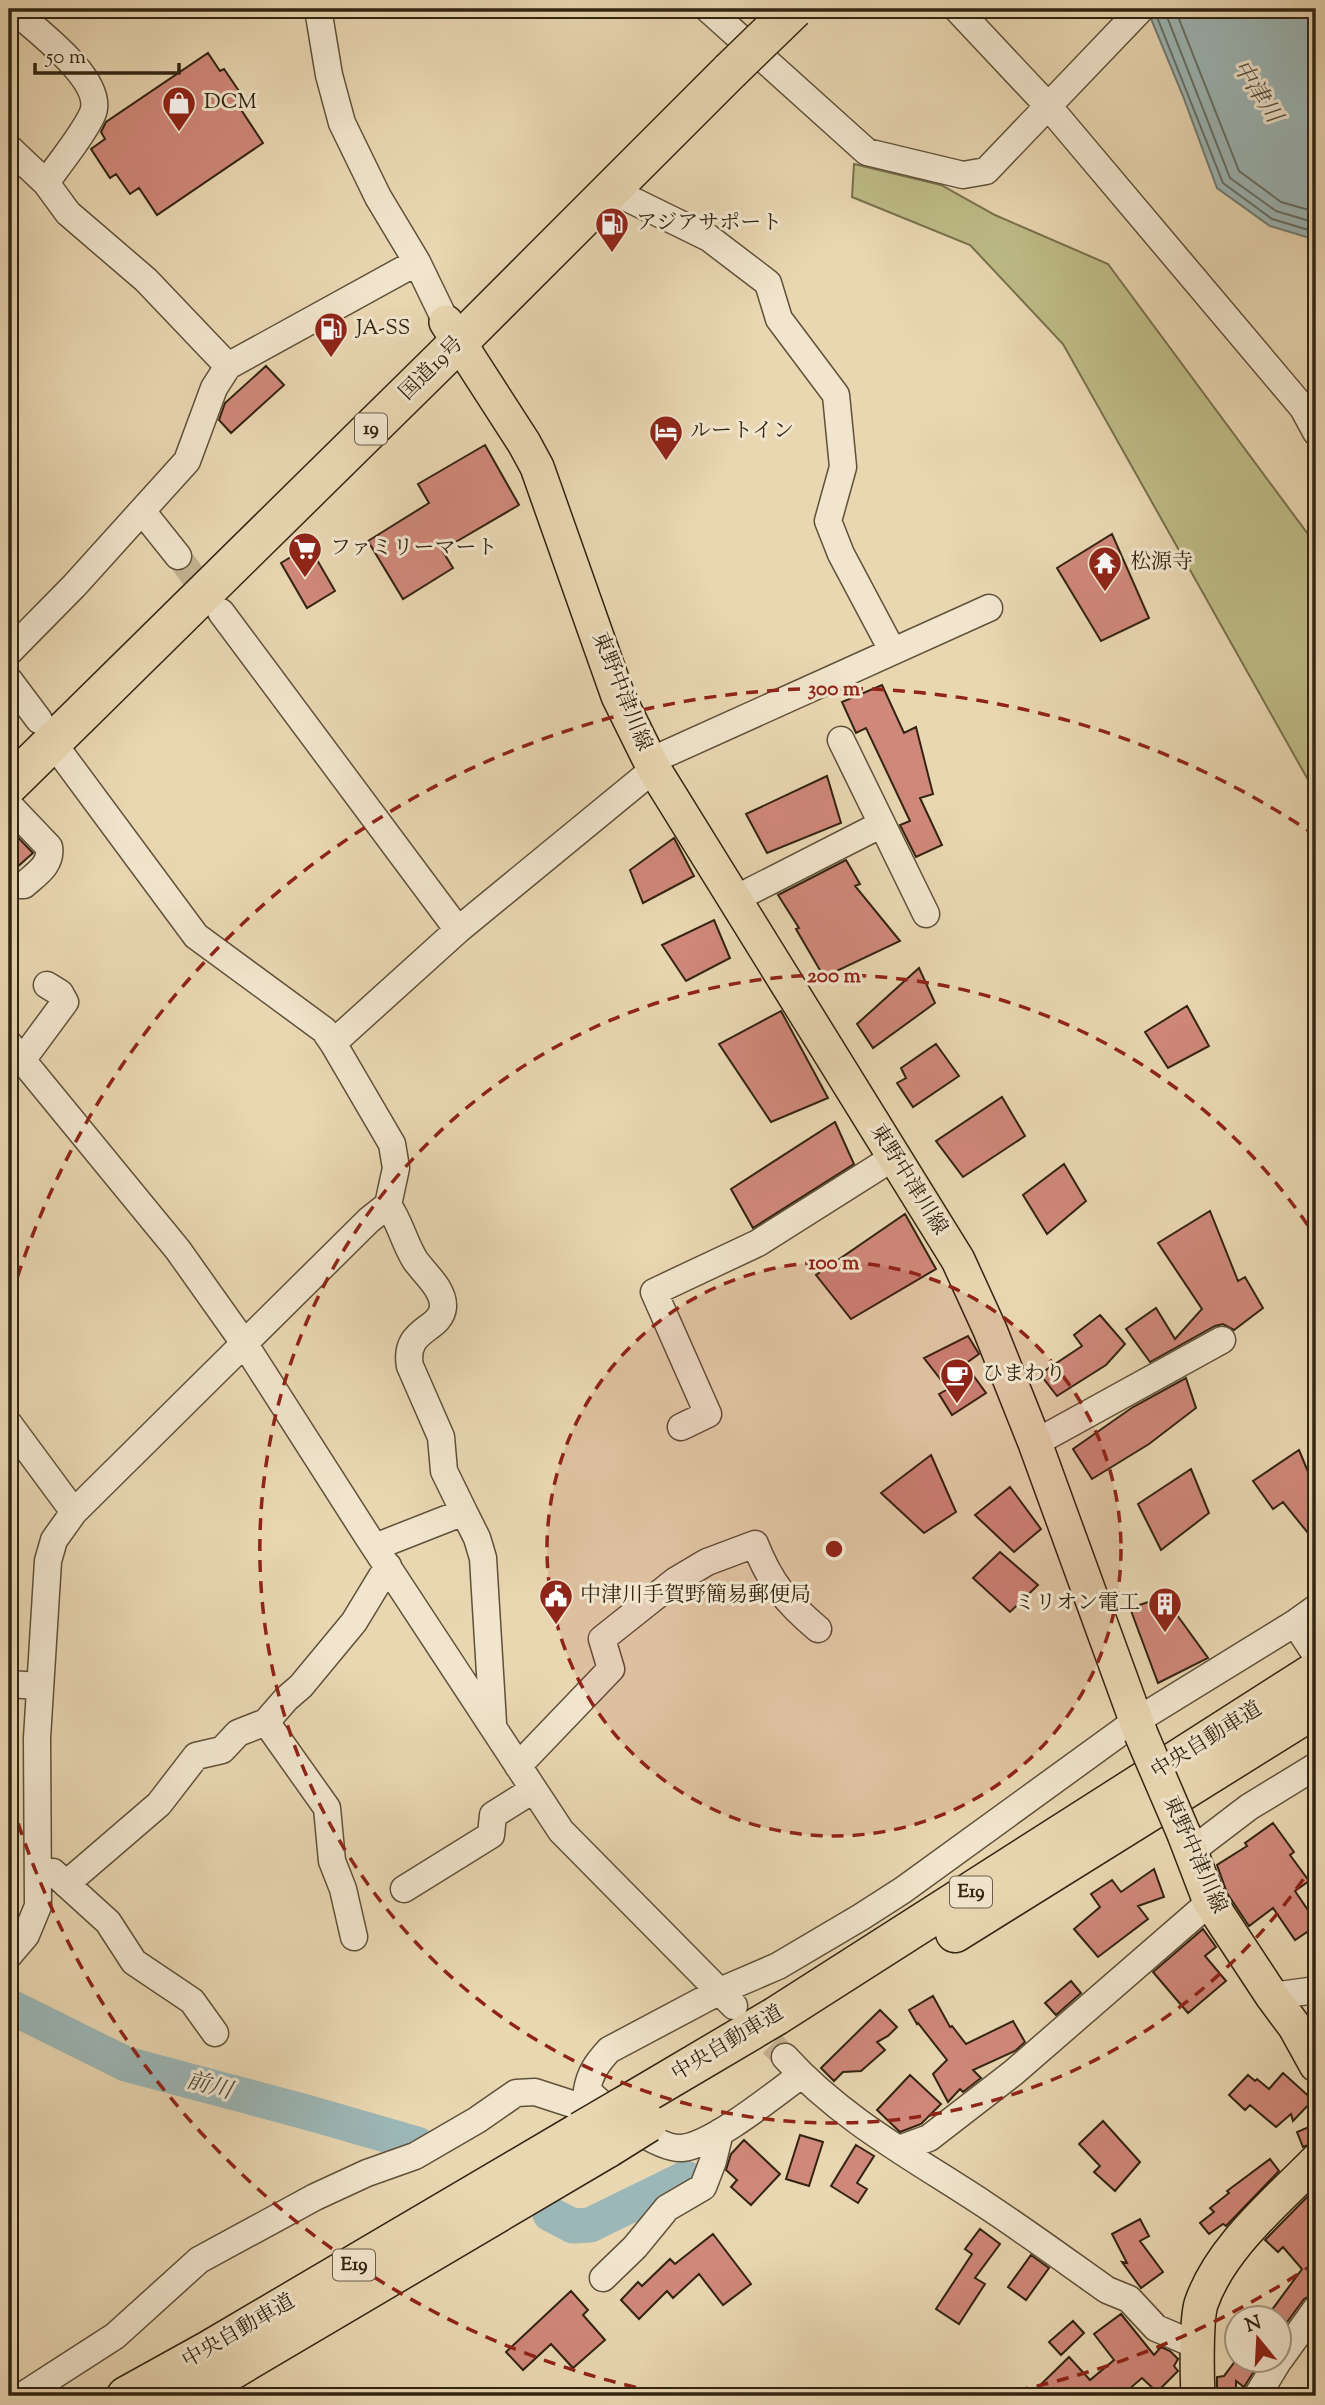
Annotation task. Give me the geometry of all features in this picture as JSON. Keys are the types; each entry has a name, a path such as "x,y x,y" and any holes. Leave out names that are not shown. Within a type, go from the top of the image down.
{"highway":[{"name":"国道19号","path":"453,332 611,190 725,62 764,9"},
{"name":"国道19号","path":"9,786 46,731 725,62 794,9"},
{"name":"国道19号","path":"9,750 46,731"},
{"name":"中央自動車道","path":"188,2396 1316,1671"},
{"name":"中央自動車道","path":"126,2396 611,2122 1316,1708"}],"main road":[{"name":"東野中津川線","path":"453,332 537,467 618,696 652,765 958,1260 990,1330 1035,1443 1139,1727 1210,1902 1295,2027 1316,2065"},
{"path":"1198,2396 1201,2306 1221,2263 1316,2161"}],"street":[{"path":"12,9 61,50 93,92 93,113 46,183"},
{"path":"317,9 328,75 342,123 378,197 417,262 453,332"},
{"path":"708,9 867,152 963,175 985,171 1141,9"},
{"path":"957,9 1049,107 1303,408 1316,432"},
{"path":"9,148 46,183 68,213 146,280 228,366"},
{"path":"611,190 709,238 768,283 779,319 836,395 843,467 828,521 841,554 892,650"},
{"path":"9,652 74,586 187,461 214,388 228,366 417,262"},
{"path":"142,510 178,556"},
{"path":"333,1043 458,930 652,765 892,650 989,608"},
{"path":"221,612 458,930"},
{"path":"9,680 195,936 324,1030 391,1144 396,1168 388,1205 414,1258 435,1285 443,1308 439,1317 411,1344 408,1354 410,1366 441,1437 444,1471 477,1538 483,1558 493,1725"},
{"path":"841,740 926,914"},
{"path":"9,805 49,847 51,855 47,864 24,885 9,885"},
{"path":"735,899 882,824"},
{"path":"47,985 60,993 65,1002 16,1051 178,1250 244,1343 561,1830 727,1998"},
{"path":"681,1427 708,1414 654,1292 758,1243 894,1157"},
{"path":"9,1955 26,1935 38,1906 36,1857 39,1686 48,1561 54,1540 74,1512 369,1220 388,1205"},
{"path":"1035,1443 1222,1340"},
{"path":"9,1424 74,1512"},
{"path":"66,1884 159,1804 196,1756 222,1750 237,1733 266,1722 301,1686 354,1622 382,1557 464,1512"},
{"path":"518,1766 611,1669 602,1639 675,1581 707,1562 755,1544 779,1591 793,1608 818,1629"},
{"path":"611,2122 587,2090 596,2064 609,2050 727,1998 902,1890 1306,1616 1316,1655"},
{"path":"9,1684 39,1686"},
{"path":"266,1722 327,1808 332,1861 343,1889 354,1937"},
{"path":"1187,1843 1316,1766"},
{"path":"404,1889 491,1835 493,1815 533,1790"},
{"path":"36,1857 108,1922 134,1962 192,2001 215,2033"},
{"path":"899,2150 929,2137 1013,2073 1210,1902"},
{"path":"1272,1996 1316,1990"},
{"path":"22,2396 115,2336 199,2260 315,2197 415,2155 477,2120 516,2093 534,2092 572,2104 656,2141 681,2148 696,2145 720,2132 793,2066 858,2123 986,2206 1107,2290 1129,2299 1156,2328 1199,2346"},
{"path":"603,2278 635,2247 667,2208 703,2187 720,2132"},
{"path":"1294,2339 1316,2309"},
{"path":"1257,2396 1270,2374"}],"shaded area":[{"path":"854,164 941,185 995,215 1108,264 1316,545 1316,794 1063,344 970,245 852,197"}],"water":[{"name":"中津川","path":"1147,9 1307,9 1316,19 1316,247 1310,238 1270,226 1217,188"}],"building":[{"name":"DCM","path":"208,53 220,71 224,69 241,94 234,99 263,143 157,215 139,188 130,194 116,174 110,178 91,149 105,139 101,132 106,122"},
{"path":"266,366 284,385 231,433 219,420 225,403"},
{"path":"485,445 519,505 442,550 453,568 403,599 368,541 429,503 418,484"},
{"name":"松源寺","path":"1112,534 1149,618 1101,641 1057,568"},
{"path":"309,546 335,591 307,608 281,563"},
{"path":"882,685 904,733 916,727 933,794 920,798 942,845 916,857 900,825 910,821 866,728 856,733 842,702"},
{"path":"827,776 841,823 767,853 746,814"},
{"path":"9,828 33,853 15,869 9,869"},
{"path":"674,838 694,876 643,903 630,870"},
{"path":"846,860 860,884 855,886 900,941 824,977 796,929 799,928 778,895"},
{"path":"714,920 730,958 686,981 662,945"},
{"path":"919,968 935,1003 873,1048 857,1024"},
{"path":"1187,1006 1209,1046 1168,1068 1145,1032"},
{"path":"781,1011 828,1098 771,1122 719,1044"},
{"path":"936,1044 959,1076 913,1107 897,1083 906,1078 901,1068"},
{"path":"1002,1097 1025,1136 963,1177 936,1141"},
{"path":"835,1122 854,1164 753,1228 731,1189"},
{"path":"1064,1164 1086,1201 1047,1234 1023,1195"},
{"path":"1210,1211 1238,1281 1245,1277 1263,1308 1234,1330 1223,1324 1215,1326 1150,1362 1126,1329 1156,1308 1175,1339 1202,1309 1158,1243"},
{"path":"905,1214 936,1269 851,1319 816,1275"},
{"path":"1100,1315 1125,1344 1106,1365 1057,1396 1040,1374 1082,1346 1074,1335"},
{"path":"968,1336 979,1354 965,1364 986,1393 952,1415 939,1394 948,1389 924,1358"},
{"path":"1186,1378 1196,1408 1149,1444 1092,1479 1073,1449 1133,1407"},
{"path":"1299,1450 1316,1491 1316,1543 1283,1502 1273,1509 1253,1481"},
{"path":"931,1455 956,1512 924,1533 881,1493"},
{"path":"1191,1469 1209,1513 1161,1550 1138,1504"},
{"path":"1010,1487 1041,1529 1014,1552 975,1515"},
{"path":"1000,1552 1038,1585 1010,1612 973,1578"},
{"name":"ミリオン電工","path":"1164,1597 1208,1658 1158,1683 1130,1608"},
{"path":"1273,1823 1294,1852 1290,1855 1309,1881 1295,1891 1316,1926 1295,1940 1273,1908 1249,1926 1227,1893 1217,1865 1247,1846 1245,1843"},
{"path":"1154,1869 1164,1897 1138,1906 1148,1919 1098,1957 1074,1929 1100,1907 1091,1894 1112,1880 1121,1892"},
{"path":"1203,1929 1216,1947 1205,1956 1226,1981 1188,2013 1153,1972"},
{"path":"1071,1981 1081,1993 1056,2015 1045,2003"},
{"path":"933,1996 950,2027 952,2026 966,2044 1013,2021 1025,2042 1015,2051 973,2070 981,2078 963,2092 960,2089 948,2102 933,2074 947,2060 917,2024 909,2010"},
{"path":"880,2010 897,2027 877,2042 885,2050 861,2071 843,2072 834,2081 821,2068"},
{"path":"1283,2073 1313,2100 1293,2121 1291,2114 1276,2127 1250,2105 1245,2110 1229,2095 1248,2075 1269,2089"},
{"path":"910,2075 941,2104 921,2124 900,2132 877,2110"},
{"path":"1103,2121 1140,2162 1115,2191 1094,2172 1100,2166 1079,2144"},
{"path":"1316,2124 1316,2142 1303,2147 1297,2132"},
{"path":"800,2135 823,2142 809,2186 786,2179"},
{"path":"744,2140 780,2174 751,2205 731,2187 737,2180 726,2170 731,2154"},
{"path":"856,2145 874,2156 857,2183 867,2189 858,2203 831,2186"},
{"path":"1270,2159 1279,2171 1226,2226 1223,2224 1209,2234 1200,2223 1214,2212 1210,2208 1229,2193 1227,2191"},
{"path":"1316,2188 1316,2293 1304,2299 1294,2313 1294,2304 1276,2304 1302,2269 1283,2247 1278,2252 1265,2240"},
{"path":"1140,2219 1149,2236 1140,2241 1163,2272 1141,2288 1122,2262 1127,2263 1112,2234"},
{"path":"980,2229 1000,2244 975,2278 985,2284 959,2324 936,2309 972,2254 965,2249"},
{"path":"713,2234 751,2284 723,2305 699,2274 673,2298 667,2291 639,2319 621,2300 638,2282 642,2286 670,2259 675,2264"},
{"path":"1031,2255 1049,2268 1026,2300 1008,2287"},
{"path":"571,2291 588,2310 583,2315 605,2340 573,2368 551,2344 523,2370 506,2352"},
{"path":"1121,2314 1154,2355 1161,2347 1178,2359 1174,2366 1178,2371 1157,2392 1142,2378 1121,2396 1029,2396 1069,2357 1090,2380 1114,2360 1094,2334"},
{"path":"1073,2321 1084,2333 1061,2355 1049,2342"},
{"path":"1252,2374 1244,2387 1236,2381 1236,2396 1217,2396 1217,2377"}],"waterway":[{"name":"前川","path":"9,2006 126,2064 417,2144"},
{"name":"前川","path":"550,2214 573,2226 590,2225 686,2178"}],"tunnel":[{"path":"178,556 215,605"},
{"path":"745,2016 785,2057"}],"place":[{"name":"DCM","path":"179,133"},
{"name":"アジアサポート","path":"612,254"},
{"name":"JA-SS","path":"331,359"},
{"name":"ルートイン","path":"666,462"},
{"name":"ファミリーマート","path":"305,579"},
{"name":"松源寺","path":"1105,593"},
{"name":"ひまわり","path":"957,1405"},
{"name":"中津川手賀野簡易郵便局","path":"556,1626"},
{"name":"ミリオン電工","path":"1165,1634"}]}
